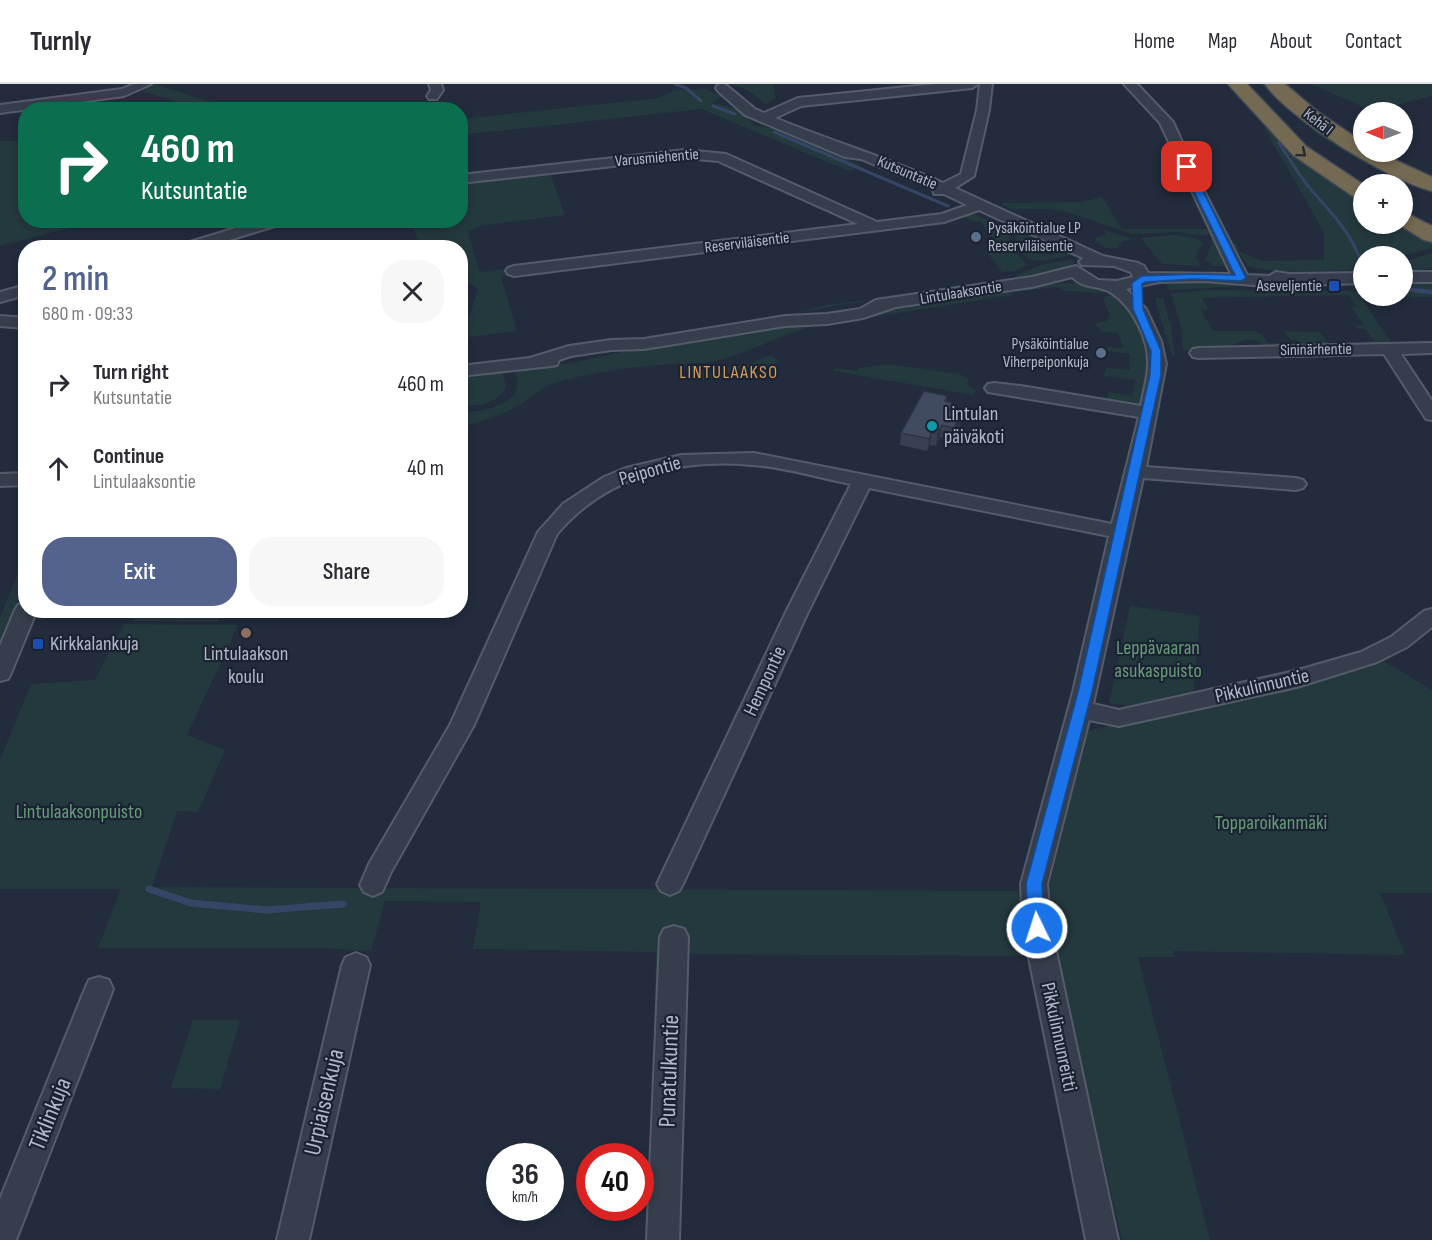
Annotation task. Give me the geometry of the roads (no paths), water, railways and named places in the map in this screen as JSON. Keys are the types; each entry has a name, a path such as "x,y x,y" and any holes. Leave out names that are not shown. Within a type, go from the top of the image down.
{"highway":[{"path":"1237,84 1277,129 1311,160 1353,188"},
{"name":"Kehä I","path":"1252,84 1306,134 1377,174"},
{"name":"Kehä I","path":"1274,84 1309,116 1341,140 1399,171 1432,185"},
{"name":"Kehä I","path":"1413,190 1432,198"},
{"path":"1413,223 1432,234"}],"street":[{"path":"102,102 145,84"},
{"name":"Kutsuntatie","path":"708,84 722,88 750,112 977,205 1100,260"},
{"path":"766,117 798,102 972,84"},
{"path":"941,190 967,176 983,110 986,84"},
{"path":"1130,84 1166,122 1200,197 1246,278"},
{"path":"0,110 18,109"},
{"name":"Varusmiehentie","path":"468,178 686,154 709,154 798,190 876,227"},
{"name":"Reserviläisentie","path":"514,271 944,218 977,205"},
{"path":"214,240 254,228"},
{"name":"Kutsuntatie","path":"1064,243 1081,272"},
{"path":"1081,272 1100,260 1123,263 1139,277"},
{"path":"1081,272 1113,286 1139,277 1194,276 1263,281 1353,278"},
{"name":"Lintulaaksontie","path":"468,370 604,355 644,344 785,321 851,315 890,304 1081,272"},
{"path":"1413,276 1432,272"},
{"name":"Pikkulinnunreitti","path":"1138,309 1139,277"},
{"path":"1413,277 1432,278"},
{"name":"Pikkulinnunreitti","path":"1102,1240 1037,928 1034,884 1081,710 1157,364 1156,351 1138,309 1113,286"},
{"path":"0,297 18,292"},
{"path":"0,314 18,318"},
{"name":"Sininärhentie","path":"1199,353 1432,348"},
{"path":"1389,349 1432,415"},
{"path":"994,388 1148,413"},
{"name":"Peipontie","path":"373,885 378,871 462,725 548,532 570,507 620,477 695,458 754,459 1120,532"},
{"path":"1135,472 1296,484"},
{"path":"0,480 18,479"},
{"name":"Hempontie","path":"669,884 862,480"},
{"name":"Pikkulinnuntie","path":"1081,710 1119,718 1297,679 1369,657 1399,642 1432,616"},
{"path":"2,665 23,618"},
{"name":"Punatulkuntie","path":"663,1240 674,937"},
{"name":"Urpiaisenkuja","path":"293,1240 356,965"},
{"name":"Tiklinkuja","path":"0,1239 99,989"}],"waterway":[{"path":"675,84 686,88 701,101"},
{"path":"713,106 735,114"},
{"path":"774,132 948,206"},
{"path":"1279,143 1304,181 1331,212 1354,246"},
{"path":"1413,290 1432,292"},
{"path":"149,889 191,903 266,910 343,904"}],"place":[{"name":"Pysäköintialue LP Reserviläisentie","path":"976,237"},
{"name":"Aseveljentie","path":"1334,286"},
{"name":"Pysäköintialue Viherpeiponkuja","path":"1101,353"},
{"name":"Lintulan päiväkoti","path":"932,426"},
{"name":"Lintulaakson koulu","path":"246,633"},
{"name":"Kirkkalankuja","path":"38,644"}],"district":[{"name":"LINTULAAKSO","path":"729,372"}],"park label":[{"name":"Leppävaaran asukaspuisto","path":"1158,660"},
{"name":"Lintulaaksonpuisto","path":"79,812"},
{"name":"Topparoikanmäki","path":"1271,823"}]}
